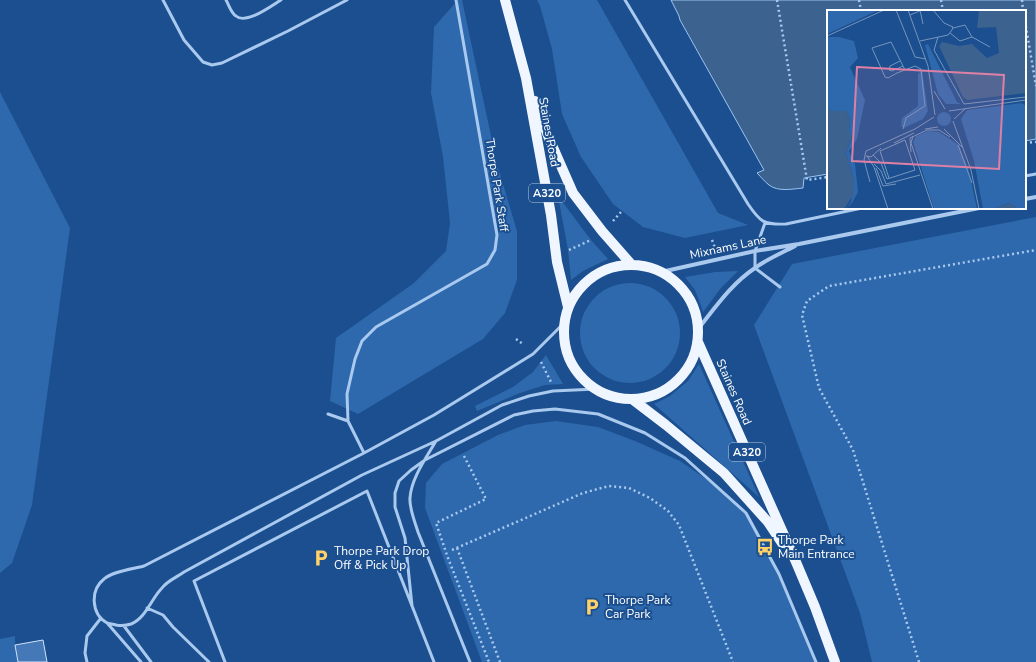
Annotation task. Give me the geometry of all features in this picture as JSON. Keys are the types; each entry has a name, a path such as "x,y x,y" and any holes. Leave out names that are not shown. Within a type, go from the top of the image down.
{"main road":[{"name":"Staines Road","path":"505,0 526,78 551,215 557,262 568,307"},
{"name":"Staines Road","path":"526,78 548,136 573,193 602,231 631,264"},
{"path":"631,264 647,266 661,272 676,282 688,295 695,312 698,329 698,342 692,360 682,376 668,388 651,396 632,399 613,396 596,390 583,380 574,368 567,354 564,339 564,323 568,307 578,290 593,276 611,267 631,264"},
{"name":"Staines Road","path":"698,342 796,562 815,607 835,662"},
{"name":"Staines Road","path":"632,399 724,473 768,522 796,562"}],"street":[{"path":"1026,199 1036,197"},
{"name":"Mixnams Lane","path":"661,272 755,251 799,244 974,209"},
{"name":"Mixnams Lane","path":"698,329 729,290 741,278 755,268 799,244"}],"lane":[{"path":"163,0 184,40 203,62 212,65 222,63 347,0"},
{"path":"226,0 235,16 243,19 255,15 281,0"},
{"path":"337,0 339,4"},
{"name":"Thorpe Park Staff","path":"348,420 347,394 355,359 362,341 376,327 487,264 495,250 498,234 456,0"},
{"path":"626,0 756,216 765,223 774,225 786,224 857,209"},
{"path":"1026,176 1036,174"},
{"path":"765,223 755,251 755,268 780,286"},
{"path":"141,662 96,611 94,593 104,578 112,574 144,566 364,453 434,415 533,354 564,323"},
{"path":"108,623 124,626 131,624 143,615 162,587 184,572 362,475 436,441 502,405 522,398 553,391 596,390"},
{"path":"412,606 405,538 396,507 395,493 399,481 425,460 514,415 533,411 555,409 598,414 645,433 685,458 746,512 778,574 816,662"},
{"path":"328,414 348,420 364,453"},
{"path":"436,441 415,478 410,499 412,513 418,532 470,662"},
{"path":"225,662 194,581 367,491 434,662"},
{"path":"147,608 163,615 173,627 209,662"},
{"path":"87,662 85,652 87,636 101,618"},
{"path":"124,626 151,662"}],"path":[{"path":"777,0 807,180 827,177"},
{"path":"859,0 861,10"},
{"path":"941,0 943,10"},
{"path":"1022,0 1023,10"},
{"path":"1026,27 1036,86"},
{"path":"1026,143 1036,142"},
{"path":"609,224 621,212"},
{"path":"568,250 591,240"},
{"path":"712,240 715,248"},
{"path":"919,662 853,450 819,388 802,315 807,301 829,286 1036,250"},
{"path":"516,339 523,344"},
{"path":"540,362 552,384"},
{"path":"464,456 486,499 436,523 448,558 489,662"},
{"path":"452,550 583,493 609,486 629,488 650,498 668,511 679,525 734,662"},
{"path":"458,548 500,662"}],"shaded area":[{"path":"458,0 462,0 497,164 517,231 517,280 505,313 483,339 358,414 330,401 336,338 414,283 446,251 450,223 443,157 431,93 434,27"},
{"path":"537,0 597,0 718,213 748,225 685,238 643,227 613,204 581,157 562,114 552,49"},
{"path":"671,0 1036,0 1036,139 1026,141 1026,10 827,10 827,174 804,178 803,188 785,190 777,189 768,184 757,173 764,170"},
{"path":"0,92 70,228 32,505 12,563 0,573"},
{"path":"558,196 591,240 608,259 583,271 571,280 568,250"},
{"path":"1036,217 1036,662 872,662 860,613 754,325 792,264"},
{"path":"738,271 721,288 703,312 695,290 685,277 715,272"},
{"path":"630,283 649,287 666,297 676,314 680,333 676,352 666,369 649,379 630,383 611,379 594,369 584,352 580,333 584,314 594,297 611,287"},
{"path":"546,355 563,384 545,385 520,393 477,411 475,406 513,387 533,372"},
{"path":"699,364 759,497 654,404 670,396 688,381"},
{"path":"556,421 598,427 635,441 680,461 715,485 746,513 779,574 816,662 482,662 425,508 426,483 442,464 498,435 525,425"},
{"path":"15,636 18,662 0,662 0,639"}],"building":[{"path":"43,640 47,662 18,662 15,645"}],"place":[{"name":"Thorpe Park Main Entrance","path":"765,547"},
{"name":"Thorpe Park Drop Off & Pick Up","path":"321,558"},
{"name":"Thorpe Park Car Park","path":"592,607"}]}
